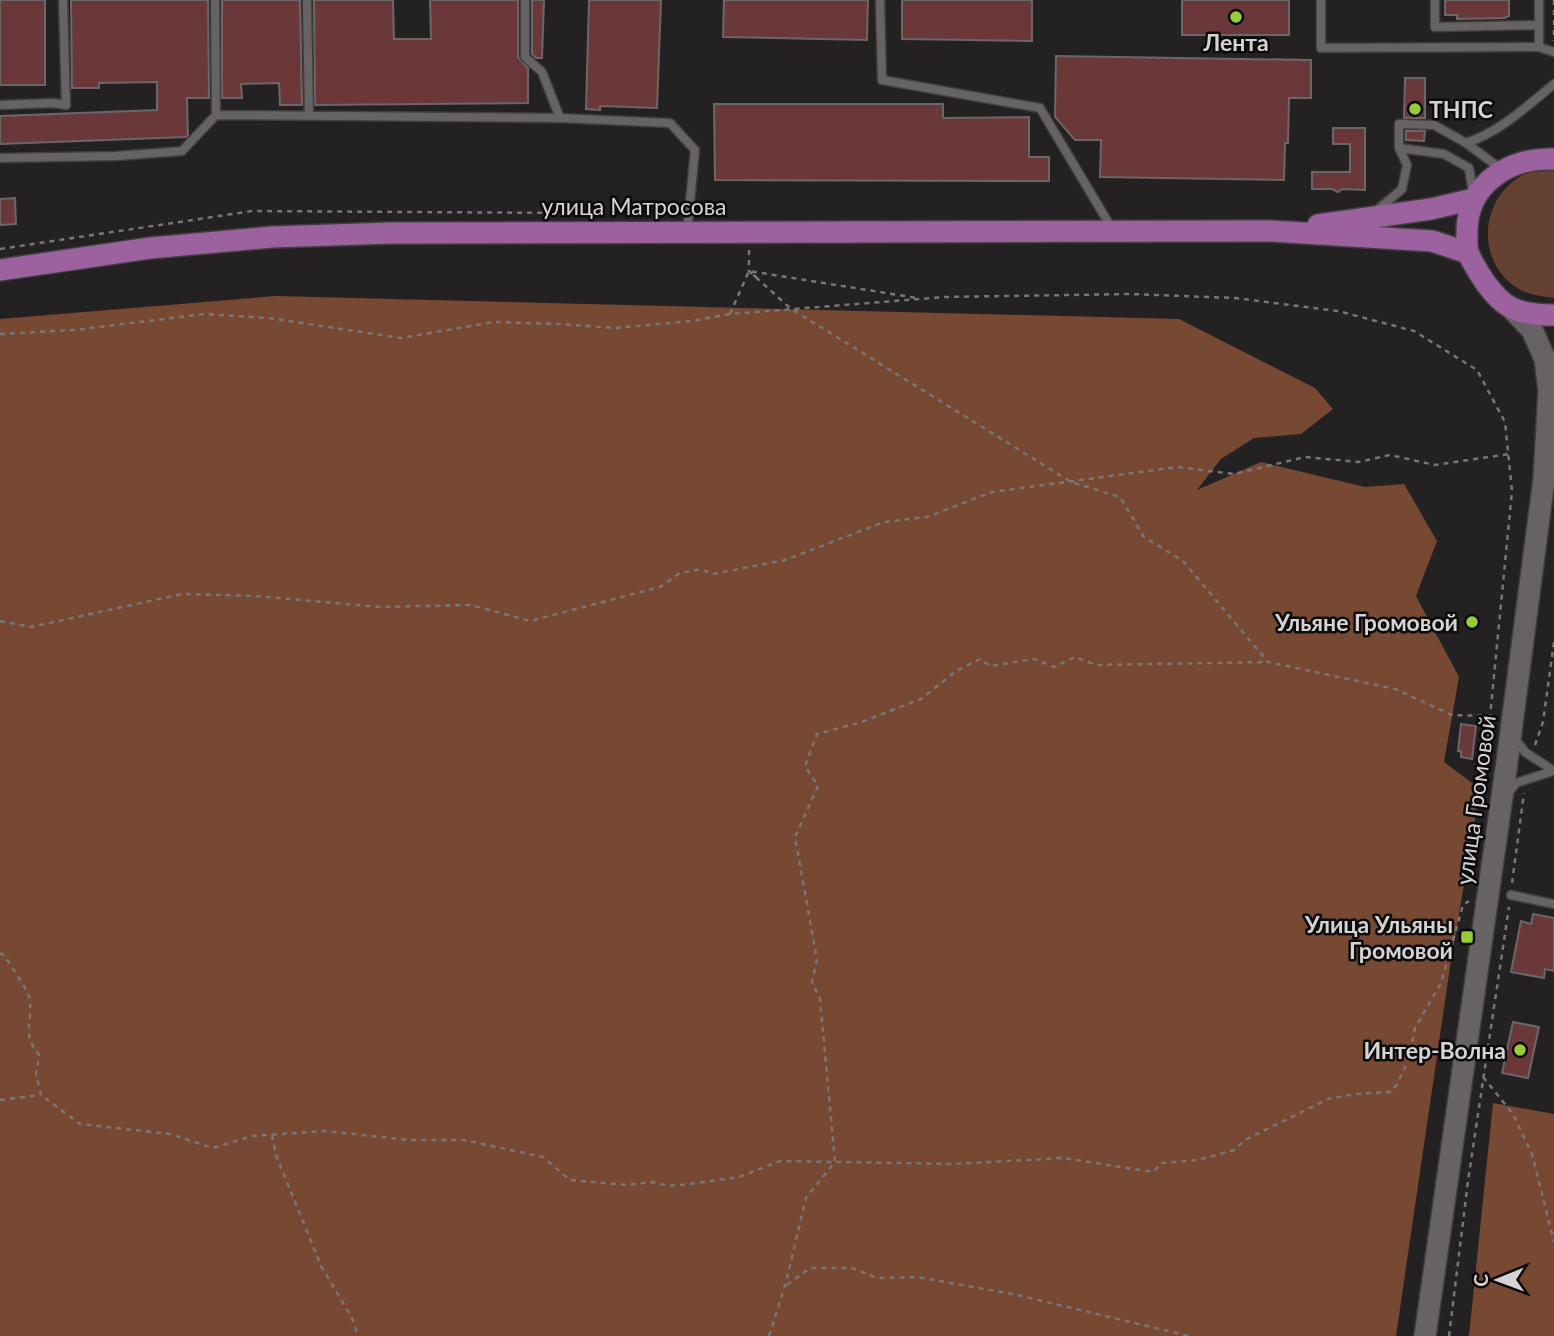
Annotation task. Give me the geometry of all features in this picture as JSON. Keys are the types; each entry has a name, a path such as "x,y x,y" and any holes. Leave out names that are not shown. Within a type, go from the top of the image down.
{"main road":[{"path":"1554,144 1544,159 1515,164 1489,179 1474,199 1467,224 1468,253 1485,284 1511,308 1554,315"},
{"name":"улица Матросова","path":"1270,231 1431,209 1474,199"},
{"name":"улица Матросова","path":"0,270 150,248 272,237 391,233 1270,231 1432,242 1468,253"},
{"name":"улица Громовой","path":"1425,1336 1502,801 1544,479 1549,391 1545,359 1532,330 1511,308"},
{"name":"улица Громовой","path":"1544,479 1554,434"}],"lane":[{"path":"0,105 66,105 63,0"},
{"path":"0,158 117,156 182,151 216,115 215,0"},
{"path":"307,0 309,116"},
{"path":"525,0 525,57 542,72 560,118"},
{"path":"880,0 882,80 1040,108 1115,233"},
{"path":"1321,0 1321,48 1539,47 1554,52"},
{"path":"1435,0 1435,27 1539,25"},
{"path":"1539,0 1539,47"},
{"path":"1466,143 1482,138 1554,84"},
{"path":"216,115 560,118 670,123 695,150 687,232"},
{"path":"1370,218 1402,189 1407,165 1399,148 1399,124 1434,125 1466,143 1503,171"},
{"path":"1399,148 1444,154 1468,168 1474,199"},
{"path":"1511,734 1531,756 1553,771"},
{"path":"1502,801 1517,783 1553,771"},
{"path":"1511,895 1554,904"}],"path":[{"path":"1553,0 1554,52"},
{"path":"749,271 757,278"},
{"path":"749,271 924,299"},
{"path":"749,271 790,309 1071,482 1120,497 1144,537 1183,561 1268,662"},
{"path":"730,314 749,271"},
{"path":"0,334 75,330 204,314 268,318 401,338 494,322 615,328 692,321 730,314 924,299 1130,294 1235,298 1338,311 1414,331 1477,370 1505,422 1512,491 1487,753"},
{"path":"0,621 31,627 182,594 256,596 380,607 471,606 530,621 660,587 680,573 700,569 713,573 785,560 884,523 927,517 992,492 1177,467 1234,474 1306,457 1358,462 1390,455 1436,465 1508,454"},
{"path":"1531,756 1542,722 1554,642"},
{"path":"769,1336 785,1286 806,1198 835,1162 820,999 812,982 817,960 795,837 818,786 805,766 817,734 862,723 922,699 956,671 979,659 990,666 1034,659 1054,667 1075,657 1096,665 1268,662 1395,689 1452,715 1491,716"},
{"path":"1449,1336 1526,780"},
{"path":"0,953 5,956 30,999 27,1026 30,1044 39,1055 36,1074 41,1095 80,1124 170,1133 213,1147 252,1136 325,1130 409,1140 464,1140 543,1157 570,1180 626,1185 653,1182 668,1186 739,1177 780,1161 953,1164 1063,1158 1153,1172 1161,1163 1198,1160 1234,1150 1245,1140 1328,1099 1390,1092 1396,1086 1409,1059 1415,1028 1441,983 1463,905 1472,900"},
{"path":"1483,1077 1513,1114 1532,1154 1554,1242"},
{"path":"0,1100 41,1095"},
{"path":"272,1135 276,1155 321,1266 352,1318 358,1336"},
{"path":"785,1286 810,1268 852,1268 877,1278 917,1277 1013,1294 1189,1336"}],"shaded area":[{"path":"1547,168 1554,169 1554,298 1525,292 1509,282 1498,270 1488,241 1488,226 1498,198 1521,176"},
{"path":"276,296 1179,319 1315,388 1333,409 1301,434 1254,438 1221,459 1197,490 1261,462 1365,487 1404,484 1437,541 1416,596 1459,677 1444,762 1480,789 1450,967 1396,1336 0,1336 0,319"},
{"path":"1493,1103 1554,1114 1554,1336 1469,1336"}],"building":[{"path":"0,0 45,0 45,85 0,85"},
{"path":"71,0 208,0 209,98 187,98 186,137 0,144 0,116 157,110 157,82 99,83 99,88 72,88"},
{"path":"222,0 300,0 302,105 280,105 279,83 241,84 242,98 222,98"},
{"path":"314,0 393,0 394,39 431,39 430,0 518,0 518,57 528,68 528,103 315,105"},
{"path":"532,0 544,0 542,58 536,58 532,54"},
{"path":"589,0 661,0 657,108 600,106 600,110 586,109"},
{"path":"724,0 868,0 867,40 723,37"},
{"path":"902,0 1032,0 1032,41 902,39"},
{"name":"Лента","path":"1182,0 1289,0 1289,35 1182,35"},
{"path":"1445,0 1509,0 1509,16 1457,19 1457,15 1445,15"},
{"path":"1056,56 1311,60 1311,98 1289,98 1284,180 1100,177 1101,140 1075,140 1055,117"},
{"name":"ТНПС","path":"1405,78 1425,78 1425,118 1404,118"},
{"path":"714,104 943,104 943,118 1029,117 1029,157 1049,157 1049,181 715,180"},
{"path":"1333,128 1365,128 1365,190 1342,189 1338,192 1332,189 1312,189 1312,172 1350,172 1350,144 1333,144"},
{"path":"1406,131 1425,131 1424,141 1406,140"},
{"path":"15,198 16,224 0,225 0,199"},
{"path":"1461,724 1476,726 1472,759 1461,757 1461,751 1458,751"},
{"path":"1533,914 1554,918 1554,971 1545,969 1544,978 1511,972 1521,921 1531,924"},
{"name":"Интер-Волна","path":"1513,1022 1539,1027 1528,1078 1502,1073"}],"place":[{"name":"Лента","path":"1236,17"},
{"name":"ТНПС","path":"1415,109"},
{"name":"Ульяне Громовой","path":"1472,622"},
{"name":"Улица Ульяны Громовой","path":"1467,937"},
{"name":"Интер-Волна","path":"1520,1050"}]}
